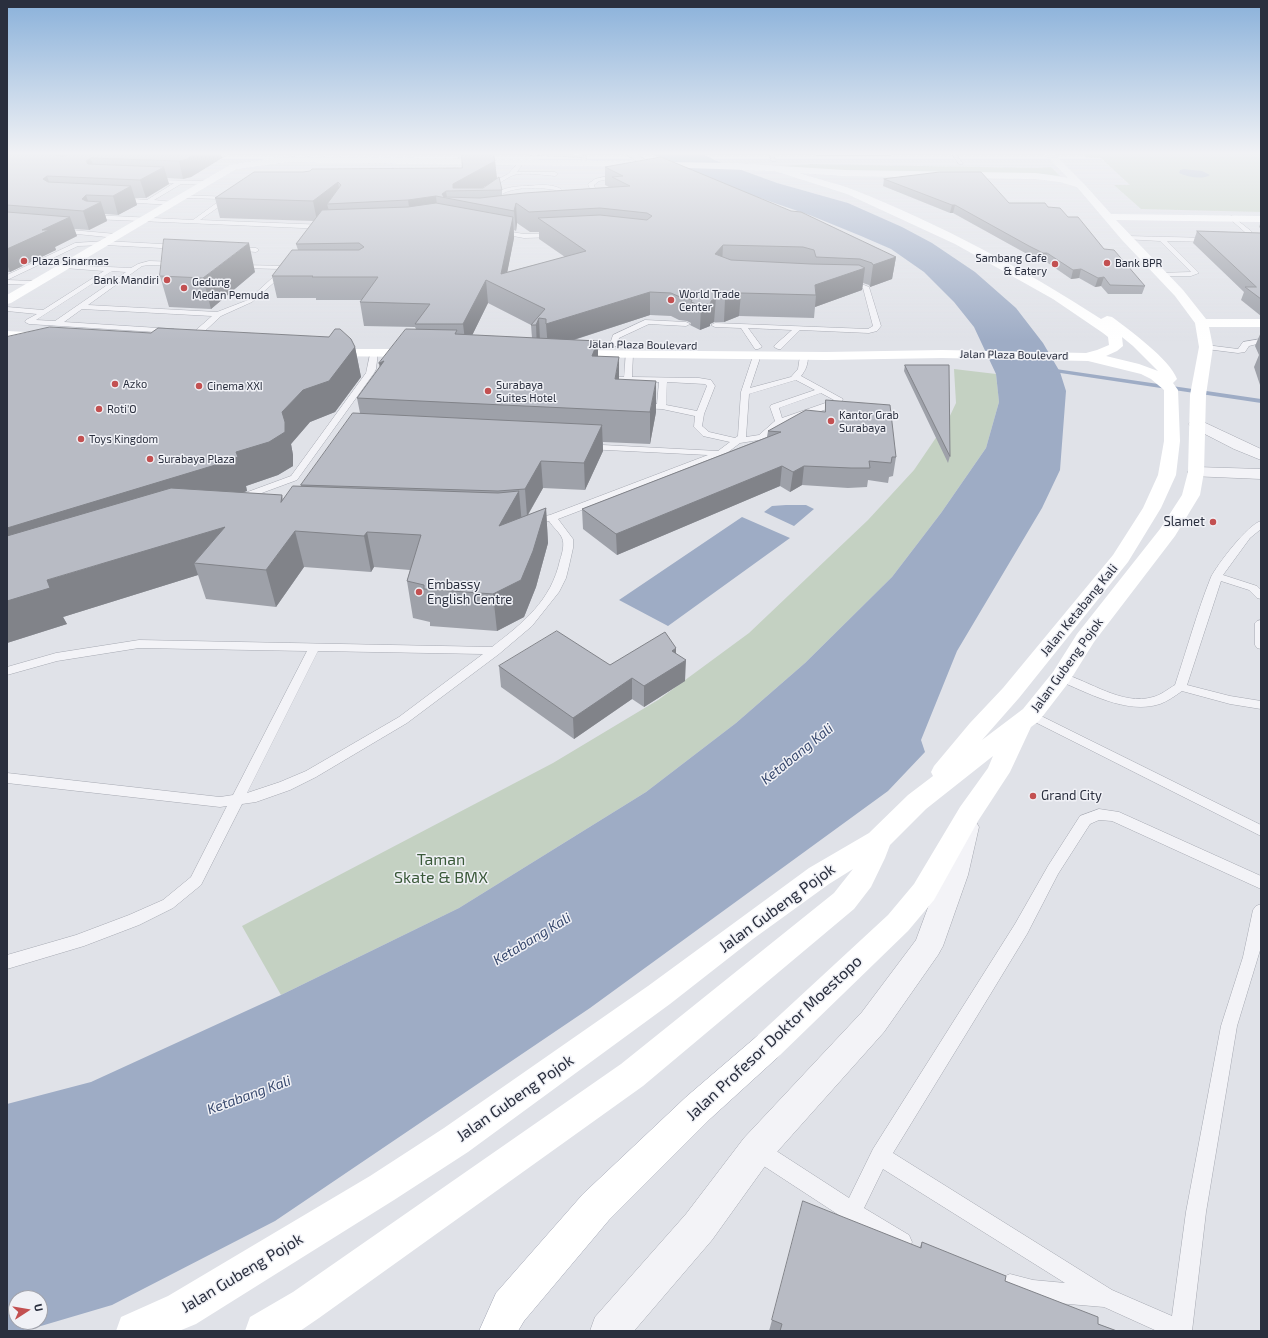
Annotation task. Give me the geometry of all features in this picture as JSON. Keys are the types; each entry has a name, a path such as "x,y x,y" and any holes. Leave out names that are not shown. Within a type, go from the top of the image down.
{"main road":[{"path":"10,296 149,216"},
{"name":"Jalan Ketabang Kali","path":"906,216 959,242 1057,296 1115,336 1116,346 1111,351 1086,356"},
{"path":"1107,217 1261,219"},
{"path":"1107,217 1179,293 1202,323 1261,324"},
{"name":"Jalan Ketabang Kali","path":"917,802 978,729 1011,693 1121,558 1152,508 1167,475 1172,442 1171,379 1168,373 1138,343 1096,313 1057,296"},
{"name":"Jalan Gubeng Pojok","path":"135,1331 182,1310 382,1188 456,1140 659,995 743,931 819,876 878,840 917,802 1026,719 1070,680 1085,639 1168,532 1191,495 1196,472 1199,392 1206,348 1202,323"},
{"path":"7,334 55,343 7,348"},
{"path":"87,339 193,342"},
{"name":"Jalan Plaza Boulevard","path":"757,351 778,347 942,354"},
{"path":"313,348 427,348"},
{"name":"Jalan Plaza Boulevard","path":"557,349 614,353 629,349 757,351 804,356 969,354 1065,357 1086,356"},
{"path":"1086,356 1143,370 1157,376 1170,388"},
{"name":"Jalan Profesor Doktor Moestopo","path":"498,1331 510,1307 596,1207 698,1108 767,1047 898,923 924,892 969,814 998,772 1026,719"},
{"name":"Jalan Gubeng Pojok","path":"264,1331 306,1305 632,1075 844,901 862,878 872,858 878,840"}],"street":[{"path":"1197,424 1261,455"},
{"path":"1196,472 1261,474"},
{"path":"609,1331 699,1227 756,1150 873,1022 928,946 954,875 969,814"}],"lane":[{"path":"117,219 122,216"},
{"path":"193,222 201,216"},
{"path":"93,217 333,227"},
{"path":"1229,240 1240,240 1249,237 1248,232 1232,218"},
{"path":"54,231 116,236"},
{"path":"493,231 524,236 563,234"},
{"path":"1126,238 1222,240"},
{"path":"1160,274 1196,273 1162,239"},
{"path":"7,278 72,246 86,243 187,247"},
{"path":"226,249 256,250"},
{"path":"56,324 140,265 148,263 187,265"},
{"path":"65,265 131,270"},
{"path":"234,266 302,268"},
{"path":"81,307 218,314 250,302 288,268"},
{"path":"111,269 29,322 176,331"},
{"path":"7,282 33,283"},
{"path":"715,325 869,331 874,329 877,326 866,287 857,284 837,283"},
{"path":"7,310 44,312"},
{"path":"193,342 218,314"},
{"path":"614,353 616,337 648,322 686,324"},
{"path":"537,520 552,518 720,454 742,437 745,392 757,351 742,326"},
{"path":"778,347 798,328"},
{"path":"1206,348 1238,351 1242,350 1246,344 1261,341"},
{"path":"280,494 331,432 370,373 375,348"},
{"path":"628,379 629,349"},
{"path":"745,392 768,387 797,377 803,366 804,356"},
{"path":"625,391 626,384 613,375 628,379 699,380 708,382 711,386 700,414 698,427 706,434 736,442 762,437 779,422 836,403 839,399 797,377"},
{"path":"663,379 661,404 663,407"},
{"path":"779,422 774,406 822,390"},
{"path":"631,405 663,407 700,414"},
{"path":"577,445 720,454"},
{"path":"230,501 294,478"},
{"path":"7,778 220,802 251,798 285,786 317,770 403,720 495,651 528,624 554,592 561,578 568,548 568,539 552,518"},
{"path":"1180,687 1217,576 1246,536 1261,524"},
{"path":"1217,576 1253,588 1261,596"},
{"path":"1261,623 1261,645"},
{"path":"7,671 56,657 139,644 495,651"},
{"path":"7,962 78,941 134,920 168,904 196,881 314,648"},
{"path":"1070,680 1123,701 1139,704 1154,701 1180,687 1230,700 1261,705"},
{"path":"1026,719 1261,831"},
{"path":"852,1212 880,1156 979,998 1021,929 1053,870 1085,820 1093,815 1099,814 1114,816 1261,883"},
{"path":"880,1156 1106,1297 1180,1331 1196,1212 1229,1026 1252,958 1261,910"},
{"path":"756,1150 886,1234 916,1248"},
{"path":"995,1280 1022,1288 1106,1297"}],"green space":[{"name":"Taman Skate & BMX","path":"954,369 996,374 999,402 986,448 941,513 892,577 805,663 736,723 646,792 459,908 281,995 242,926 553,763 658,700 749,633 868,520 914,470 948,420 956,403"}],"water":[{"name":"Ketabang Kali","path":"813,216 878,216 932,243 975,272 1016,308 1043,343 1060,372 1066,391 1060,470 1042,508 957,651 921,740 925,752 888,791 590,1008 275,1221 112,1305 48,1324 48,1290 8,1290 8,1330 27,1330 7,1331 7,1104 91,1082 281,995 459,908 646,792 736,723 805,663 892,577 941,513 986,448 999,402 996,374 974,327 954,302 924,272 891,249"},
{"path":"806,505 814,509 794,526 764,512 772,506"},
{"path":"742,517 790,538 668,626 619,600"}],"building":[{"path":"7,216 70,217 42,230 49,230 7,249"},
{"path":"317,216 513,217 501,274 586,251 538,218 614,216 647,220 651,216 810,216 896,257 873,265 872,263 860,259 816,257 814,250 803,247 723,245 715,254 731,260 859,265 865,268 815,285 816,295 741,293 725,299 716,298 711,301 711,303 701,306 691,302 692,300 671,293 650,292 546,324 546,319 539,318 536,325 531,325 545,309 486,280 463,324 415,324 430,304 360,302 378,277 272,276 292,250 359,250 364,247 359,243 296,244"},
{"path":"976,216 1078,217 1104,249 1114,250 1145,286 1110,285 1104,277 1098,278 1081,269 1073,270 1047,253 1043,253"},
{"path":"1197,231 1261,233 1261,299 1245,287 1256,287"},
{"path":"164,239 249,243 203,278 160,276"},
{"name":"Surabaya Plaza","path":"50,327 151,333 158,328 329,337 335,329 340,329 351,339 355,347 329,381 303,390 282,412 285,422 285,432 269,442 236,452 238,457 212,466 7,528 7,337"},
{"path":"406,329 457,330 455,334 598,341 592,356 619,357 615,379 656,381 650,412 357,398 384,361 379,363"},
{"path":"905,365 949,365 950,456"},
{"path":"826,400 890,405 896,457 892,457 891,463 869,461 870,468 804,466 793,472 782,466 616,534 582,509 781,432 768,431 806,410 825,412"},
{"path":"353,413 602,425 584,463 541,461 525,489 498,491 301,485"},
{"path":"293,486 498,493 519,491 499,526 546,508 533,551 521,580 493,594 424,589 424,585 407,581 421,535 367,532 364,536 295,531 266,570 194,563 225,527 47,580 50,588 7,601 7,536 171,488 282,495 281,502"},
{"path":"557,631 610,665 665,632 676,648 672,651 686,660 644,686 632,678 573,718 499,666"},
{"path":"803,1201 921,1248 922,1242 1006,1276 1005,1281 1098,1317 1098,1324 1117,1331 780,1331 782,1324 772,1320"}],"waterway":[{"path":"1049,370 1261,401"}],"place":[{"name":"Plaza Sinarmas","path":"24,261"},
{"name":"Bank BPR","path":"1107,263"},
{"name":"Sambang Cafe & Eatery","path":"1055,264"},
{"name":"Bank Mandiri","path":"167,280"},
{"name":"Gedung Medan Pemuda","path":"184,288"},
{"name":"World Trade Center","path":"671,300"},
{"name":"Azko","path":"115,384"},
{"name":"Cinema XXI","path":"199,386"},
{"name":"Surabaya Suites Hotel","path":"488,391"},
{"name":"Roti'O","path":"99,409"},
{"name":"Kantor Grab Surabaya","path":"831,421"},
{"name":"Toys Kingdom","path":"81,439"},
{"name":"Surabaya Plaza","path":"150,459"},
{"name":"Slamet","path":"1213,522"},
{"name":"Embassy English Centre","path":"419,592"},
{"name":"Grand City","path":"1033,796"}]}
